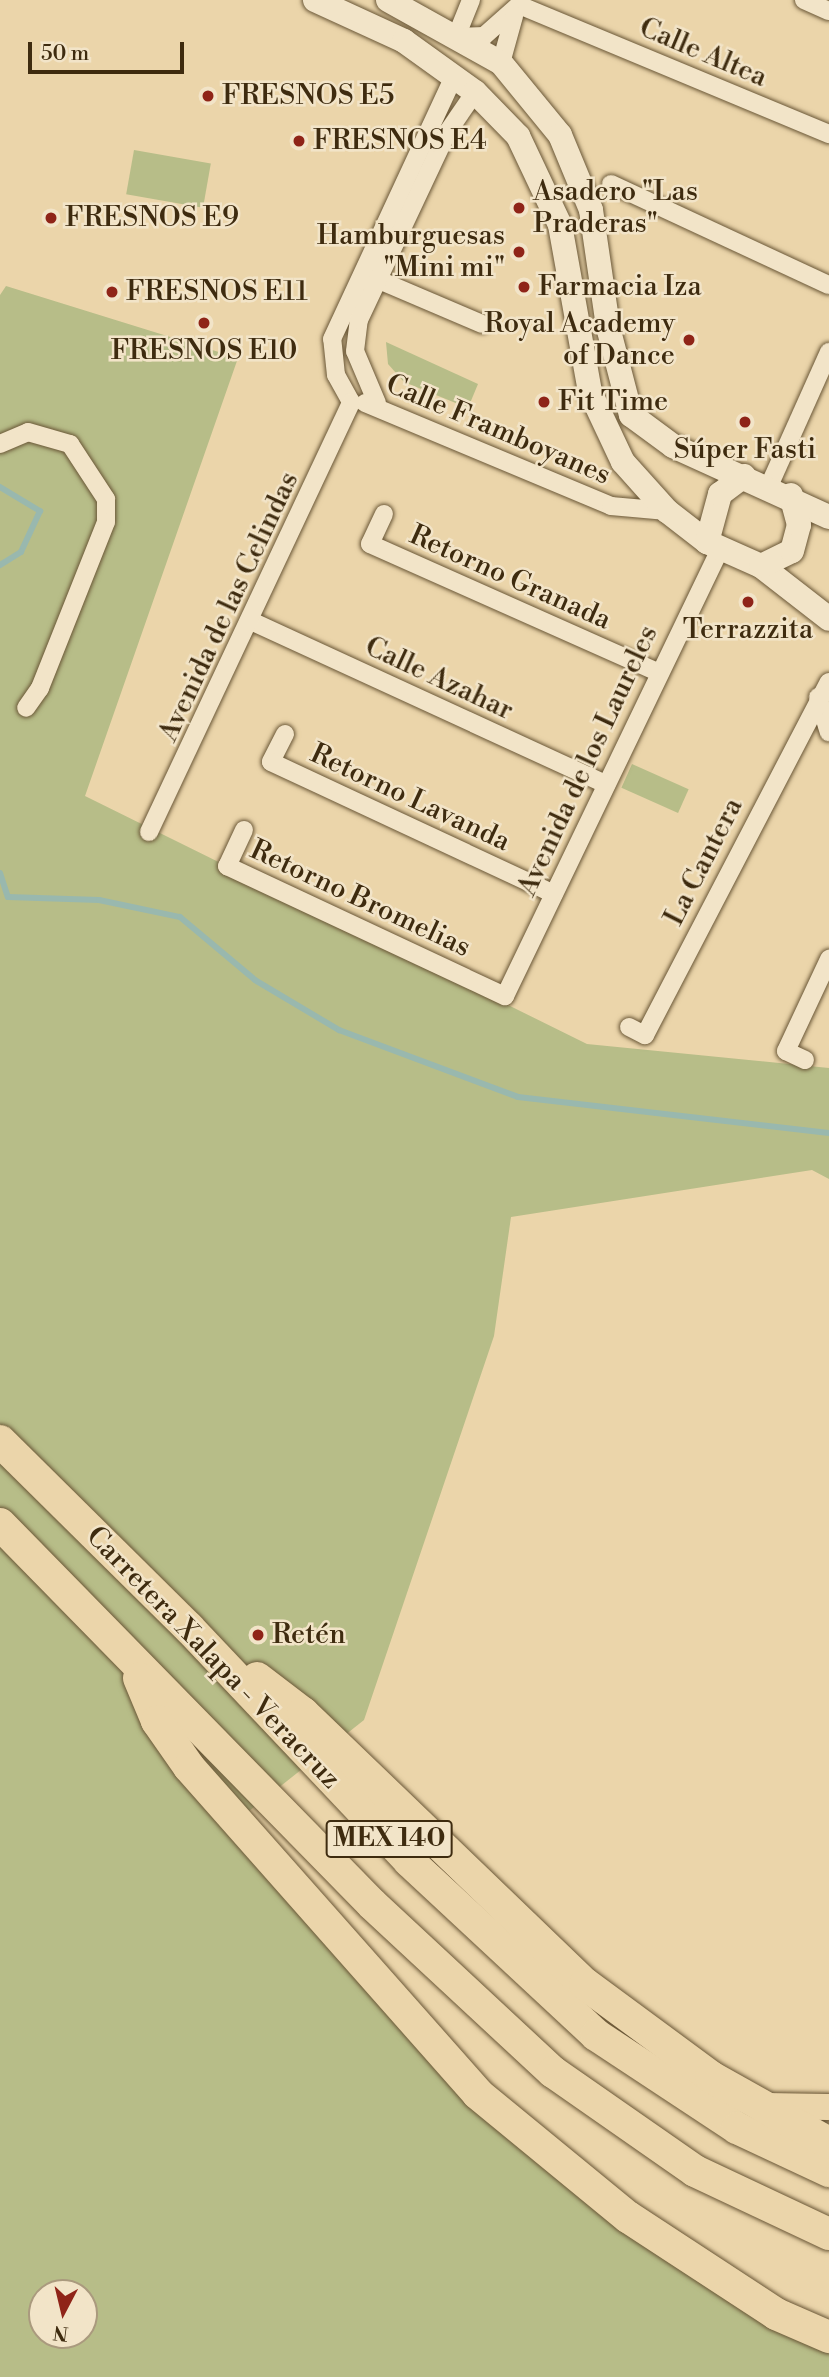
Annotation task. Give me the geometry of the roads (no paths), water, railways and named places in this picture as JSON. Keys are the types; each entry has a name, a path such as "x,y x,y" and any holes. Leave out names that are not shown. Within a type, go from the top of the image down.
{"highway":[{"name":"Carretera Xalapa - Veracruz","path":"0,1441 189,1628 409,1861 596,2035 737,2128 829,2171"},
{"name":"Carretera Xalapa - Veracruz","path":"0,1524 133,1664 372,1904 553,2072 695,2171 829,2234"},
{"path":"189,1628 303,1713 585,1984 757,2106 829,2143"},
{"path":"133,1664 157,1721 190,1767 478,2094 628,2217 776,2314 829,2337"},
{"path":"776,2314 829,2312"}],"main road":[{"path":"757,2106 829,2107"}],"street":[{"path":"315,0 404,41 475,92 518,136 539,172 560,225 590,392 623,462 667,511 714,545 761,566 829,619"},
{"path":"388,0 501,63 560,135 591,210 608,327 631,415 673,446 780,490 829,517"},
{"path":"456,37 471,0"},
{"path":"804,0 829,11"},
{"path":"456,37 484,36 520,2"},
{"path":"501,63 520,2"},
{"name":"Calle Altea","path":"520,2 829,134"},
{"path":"351,402 336,375 332,339 454,76"},
{"path":"377,403 355,351 359,320 447,132 475,92"},
{"path":"611,184 829,285"},
{"path":"379,280 482,324"},
{"path":"761,566 792,551 799,525 780,490 829,352"},
{"name":"Calle Framboyanes","path":"351,402 377,403 611,506 667,511"},
{"name":"Avenida de las Celindas","path":"149,832 251,621 351,402"},
{"path":"0,444 28,432 70,444 106,499 106,522 40,688 26,708"},
{"path":"714,545 720,494 744,476"},
{"name":"Retorno Granada","path":"384,514 370,544 658,672"},
{"name":"Avenida de los Laureles","path":"505,996 658,672 714,545"},
{"name":"Calle Azahar","path":"251,621 606,784"},
{"name":"La Cantera","path":"823,690 829,732"},
{"name":"La Cantera","path":"629,1027 645,1035 823,690"},
{"name":"Retorno Lavanda","path":"285,734 271,762 554,894"},
{"name":"Retorno Bromelias","path":"244,830 228,866 505,996"},
{"path":"805,1060 786,1051 829,959"}],"waterway":[{"path":"0,487 40,511 21,552 0,565"},
{"path":"0,873 8,897 99,900 180,917 255,980 339,1030 518,1097 829,1133"}],"place":[{"name":"FRESNOS E5","path":"208,96"},
{"name":"FRESNOS E4","path":"299,141"},
{"name":"Asadero \"Las Praderas\"","path":"519,208"},
{"name":"FRESNOS E9","path":"51,218"},
{"name":"Hamburguesas \"Mini mi\"","path":"519,252"},
{"name":"Farmacia Iza","path":"524,287"},
{"name":"FRESNOS E11","path":"112,292"},
{"name":"FRESNOS E10","path":"204,323"},
{"name":"Royal Academy of Dance","path":"689,340"},
{"name":"Fit Time","path":"544,402"},
{"name":"Súper Fasti","path":"745,422"},
{"name":"Terrazzita","path":"748,602"},
{"name":"Retén","path":"258,1635"}]}
